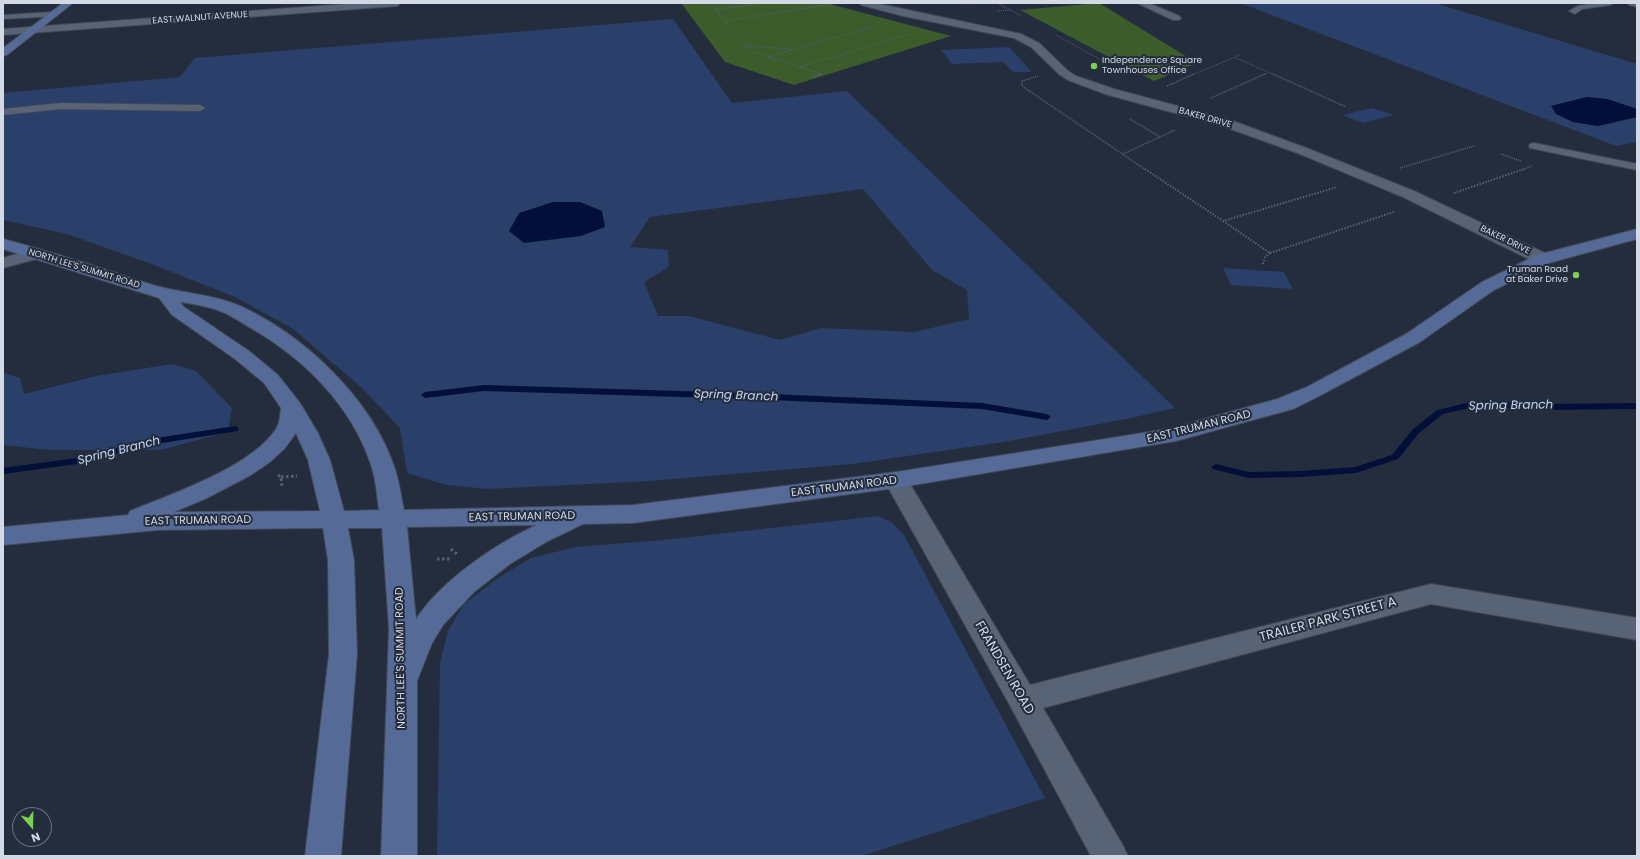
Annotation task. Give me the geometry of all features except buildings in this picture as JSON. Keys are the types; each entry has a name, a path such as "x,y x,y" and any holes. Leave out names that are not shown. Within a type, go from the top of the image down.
{"main road":[{"path":"3,53 69,3"},
{"name":"EAST TRUMAN ROAD","path":"3,536 158,521 333,520 633,514 896,480 1168,436 1285,404 1314,391 1413,338 1488,286 1543,259 1637,234"},
{"name":"NORTH LEE'S SUMMIT ROAD","path":"3,244 165,294 196,299 231,309 273,333 305,356 323,373 346,399 368,434 383,466 393,519 398,559 403,629 399,856"},
{"path":"165,294 178,311 242,355 271,379 292,408 319,460 329,495 341,560 343,654 323,856"},
{"path":"122,524 216,484 253,464 278,444 288,428 292,408"},
{"path":"403,685 420,639 433,617 465,585 497,560 526,541 582,515"}],"street":[{"name":"EAST WALNUT AVENUE","path":"3,32 397,3"},
{"name":"BAKER DRIVE","path":"864,3 903,13 1017,36 1035,45 1064,73 1072,78 1161,106 1224,123 1303,151 1374,179 1434,206 1543,259"},
{"path":"1141,3 1176,18"},
{"path":"1632,3 1637,4"},
{"path":"3,263 34,254"},
{"name":"FRANDSEN ROAD","path":"896,480 1023,700 1110,856"},
{"name":"TRAILER PARK STREET A","path":"1023,700 1431,594 1637,629"}],"lane":[{"path":"1575,12 1573,11 1580,6 1610,3"},
{"path":"3,17 54,14"},
{"path":"3,112 61,106 200,108"},
{"path":"1534,146 1637,167"}],"path":[{"path":"716,10 763,3"},
{"path":"725,21 838,3"},
{"path":"708,8 713,7 751,51 822,74 812,78"},
{"path":"768,57 875,26"},
{"path":"800,67 912,34"},
{"path":"746,46 794,50"},
{"path":"1166,86 1236,58 1240,55"},
{"path":"1236,58 1346,107"},
{"path":"1210,98 1269,73"},
{"path":"1041,76 1022,81 1022,86 1270,253"},
{"path":"1123,154 1180,128"},
{"path":"1395,170 1474,146"},
{"path":"1452,193 1534,165 1501,154"},
{"path":"1223,221 1341,186"},
{"path":"1263,264 1265,257 1270,253 1397,211"},
{"path":"281,477 297,476"},
{"path":"437,560 460,558"}],"shaded area":[{"path":"1240,3 1434,3 1637,64 1637,109 1607,99 1587,97 1551,106 1573,122 1598,126 1637,117 1637,142 1616,146"},
{"path":"673,19 732,103 847,91 1175,408 1131,418 1004,442 852,464 650,481 489,489 446,485 407,473 400,428 362,388 293,329 235,297 154,265 67,234 3,220 3,93 180,77 195,58","holes":["863,189 932,270 967,290 969,319 915,332 821,328 780,340 689,316 658,316 644,282 669,267 668,250 630,247 650,217"]},
{"path":"1009,47 1032,72 1013,72 1003,62 952,64 941,50"},
{"path":"1587,97 1607,99 1637,109 1637,117 1598,126 1573,122 1556,114 1551,106"},
{"path":"1372,108 1394,115 1363,123 1342,115"},
{"path":"553,202 580,202 602,211 605,227 581,236 524,243 509,231 519,213"},
{"path":"1223,268 1284,272 1293,289 1231,285"},
{"path":"172,364 196,371 232,408 228,432 160,450 48,450 3,445 3,373 20,378 24,394 96,376"},
{"path":"878,516 891,522 904,535 1045,798 861,856 437,856 440,662 448,631 464,604 498,578 531,558 576,547 663,540"}],"waterway":[{"name":"Spring Branch","path":"425,395 484,388 747,396 982,406 1047,417"},
{"name":"Spring Branch","path":"1216,467 1249,475 1301,474 1356,470 1395,457 1416,431 1440,412 1475,404 1545,407 1637,406"},
{"name":"Spring Branch","path":"3,471 77,461 156,441 235,429"}],"place":[{"name":"Independence Square Townhouses Office","path":"1094,66"},
{"name":"Truman Road at Baker Drive","path":"1576,275"}]}
